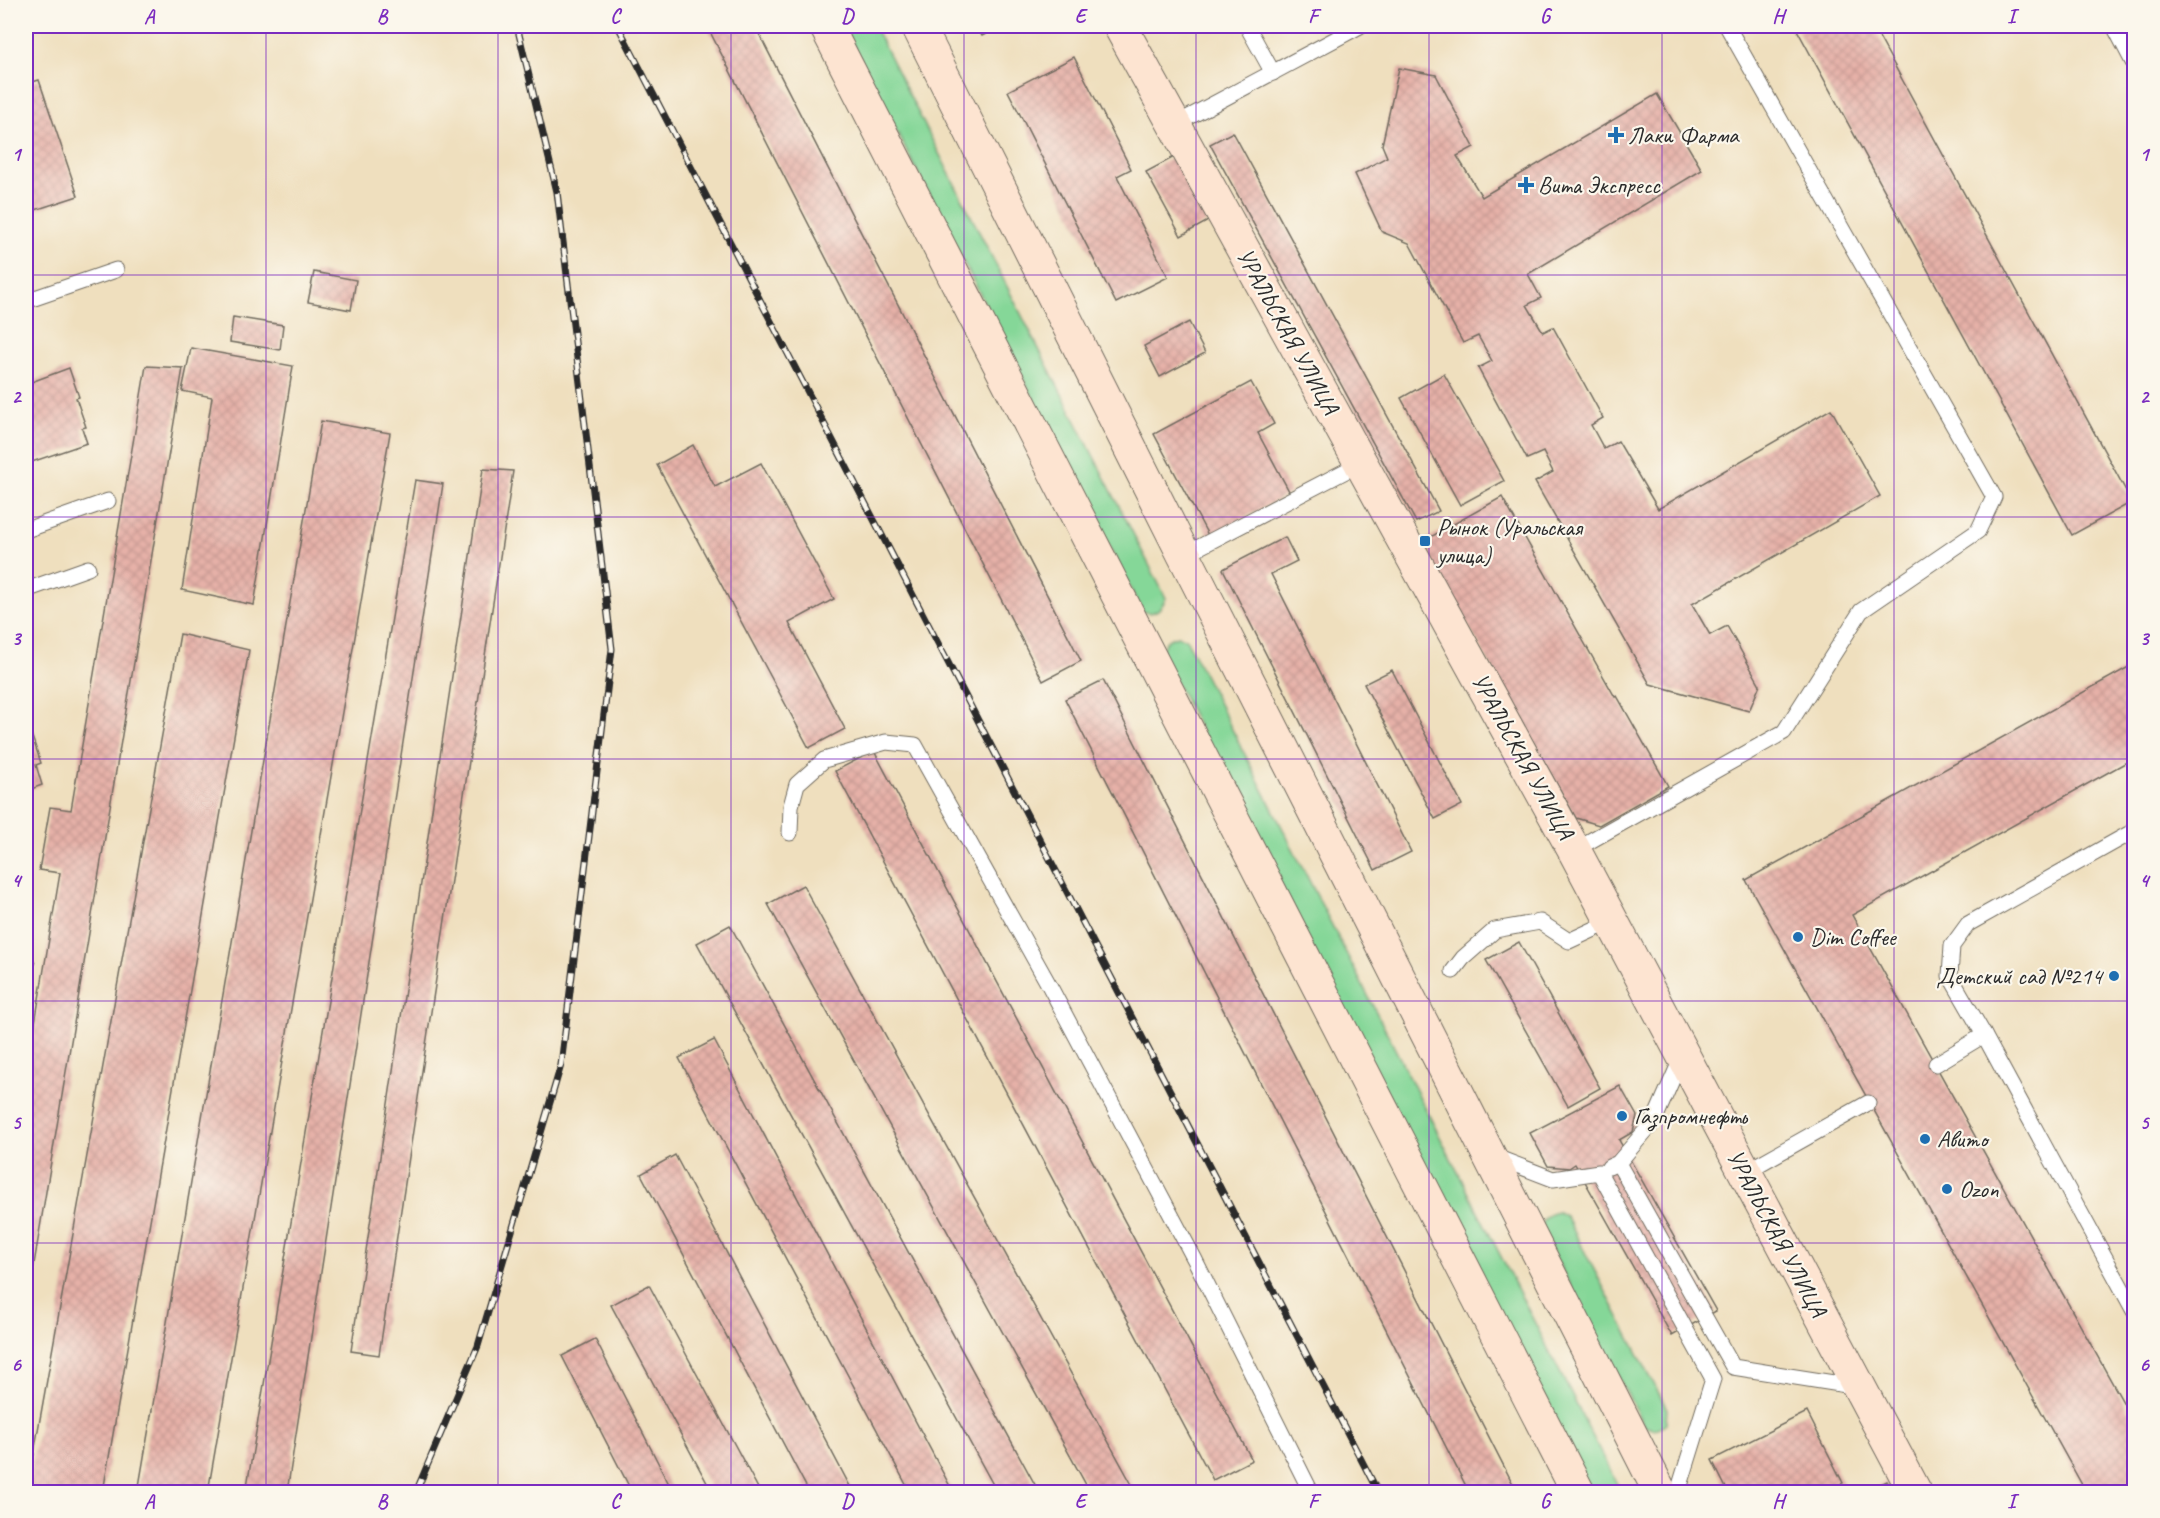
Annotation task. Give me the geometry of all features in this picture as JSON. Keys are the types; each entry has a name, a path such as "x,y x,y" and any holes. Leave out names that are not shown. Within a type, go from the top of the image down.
{"main road":[{"path":"826,26 1578,1492"},
{"path":"918,26 1660,1492"},
{"name":"УРАЛЬСКАЯ УЛИЦА","path":"1120,26 1574,850 1915,1492"}],"lane":[{"path":"1246,26 1273,73"},
{"path":"1174,125 1360,26"},
{"path":"1574,850 1784,732 1861,611 1978,531 1994,497 1727,26"},
{"path":"2114,26 2134,64"},
{"path":"26,301 116,270"},
{"path":"1184,555 1361,463"},
{"path":"26,530 108,501"},
{"path":"26,590 88,568"},
{"path":"790,833 791,806 797,784 824,760 885,742 915,746 1060,1006 1195,1260 1311,1492"},
{"path":"2134,831 1968,924 1952,946 1950,976 2134,1311"},
{"path":"1453,971 1463,958 1495,930 1540,922 1569,940 1611,921"},
{"path":"1936,1064 1984,1035"},
{"path":"1488,1154 1553,1179 1599,1172 1618,1163 1654,1121 1682,1054"},
{"path":"1745,1172 1868,1103"},
{"path":"1618,1163 1733,1367"},
{"path":"1599,1172 1713,1379"},
{"path":"1678,1492 1713,1379 1733,1367 1859,1387"}],"green space":[{"path":"843,26 874,26 1166,598 1157,611 1150,613 1142,611"},
{"path":"1177,636 1186,639 1621,1492 1590,1492 1161,653 1166,642"},
{"path":"1558,1212 1566,1216 1667,1409 1666,1423 1658,1428 1644,1426 1541,1230 1545,1217"}],"building":[{"path":"707,26 755,26 1081,661 1043,681"},
{"path":"976,26 1001,26 982,36"},
{"path":"1795,26 1873,26 2132,502 2072,535"},
{"path":"1074,57 1131,169 1117,176 1168,277 1116,303 1008,91"},
{"path":"1399,68 1436,75 1474,147 1457,156 1482,197 1657,94 1702,170 1528,274 1541,298 1527,305 1543,332 1553,327 1603,418 1591,425 1604,449 1618,441 1658,509 1831,409 1880,496 1692,604 1710,635 1727,626 1760,685 1749,711 1650,684 1535,482 1553,472 1543,452 1527,459 1478,368 1492,361 1478,336 1463,343 1409,243 1382,232 1355,174 1387,157 1382,145"},
{"path":"39,80 78,196 26,213 26,84"},
{"path":"1233,132 1439,511 1416,522 1210,144"},
{"path":"1176,156 1210,220 1181,236 1146,172"},
{"path":"314,272 356,280 351,310 308,302"},
{"path":"233,317 283,325 280,350 230,342"},
{"path":"1189,322 1205,353 1160,377 1144,346"},
{"path":"191,348 293,366 254,605 182,590 212,397 182,391"},
{"path":"146,366 183,368 26,1312 26,1077 60,873 39,870 50,807 71,810"},
{"path":"69,368 79,397 76,398 86,427 82,428 87,443 26,464 26,384"},
{"path":"1444,374 1504,481 1460,505 1401,398"},
{"path":"1251,382 1274,424 1258,433 1290,493 1209,537 1154,434"},
{"path":"321,421 390,433 208,1492 138,1492"},
{"path":"693,445 715,487 761,463 834,599 789,623 845,729 809,748 657,465"},
{"path":"483,469 513,471 379,1355 351,1351"},
{"path":"415,480 443,484 287,1492 246,1492"},
{"path":"1502,497 1668,786 1599,825 1576,818 1443,581 1418,544"},
{"path":"1285,537 1297,561 1271,574 1411,852 1375,870 1223,569"},
{"path":"180,634 249,650 103,1492 27,1492"},
{"path":"2134,664 2134,758 1852,915 2134,1422 2134,1492 2086,1492 1746,880"},
{"path":"1392,670 1462,805 1435,819 1364,684"},
{"path":"1103,680 1517,1492 1469,1492 1065,699"},
{"path":"26,719 41,763 36,765 42,785 26,791"},
{"path":"874,751 1252,1460 1213,1480 835,771"},
{"path":"803,885 1136,1492 1090,1492 768,904"},
{"path":"730,925 1039,1492 997,1492 697,943"},
{"path":"26,937 35,964 26,967"},
{"path":"1519,942 1600,1088 1568,1106 1486,960"},
{"path":"714,1040 953,1492 910,1492 679,1058"},
{"path":"1620,1086 1637,1116 1633,1132 1619,1140 1716,1311 1672,1336 1575,1164 1569,1168 1548,1166 1530,1133"},
{"path":"675,1155 853,1492 809,1492 641,1174"},
{"path":"649,1285 760,1492 712,1492 611,1305"},
{"path":"595,1339 673,1492 632,1492 562,1356"},
{"path":"1807,1412 1843,1483 1824,1492 1728,1492 1712,1460"},
{"path":"1887,1481 1893,1492 1865,1492"}],"railway":[{"path":"416,1492 478,1346 561,1065 612,649 557,192 517,26"},
{"path":"618,26 1378,1492"}],"place":[{"name":"Лаки Фарма","path":"1616,135"},
{"name":"Вита Экспресс","path":"1526,185"},
{"name":"Рынок (Уральская улица)","path":"1425,541"},
{"name":"Dim Coffee","path":"1798,937"},
{"name":"Детский сад №214","path":"2114,976"},
{"name":"Газпромнефть","path":"1622,1116"},
{"name":"Авито","path":"1925,1139"},
{"name":"Ozon","path":"1947,1189"}]}
